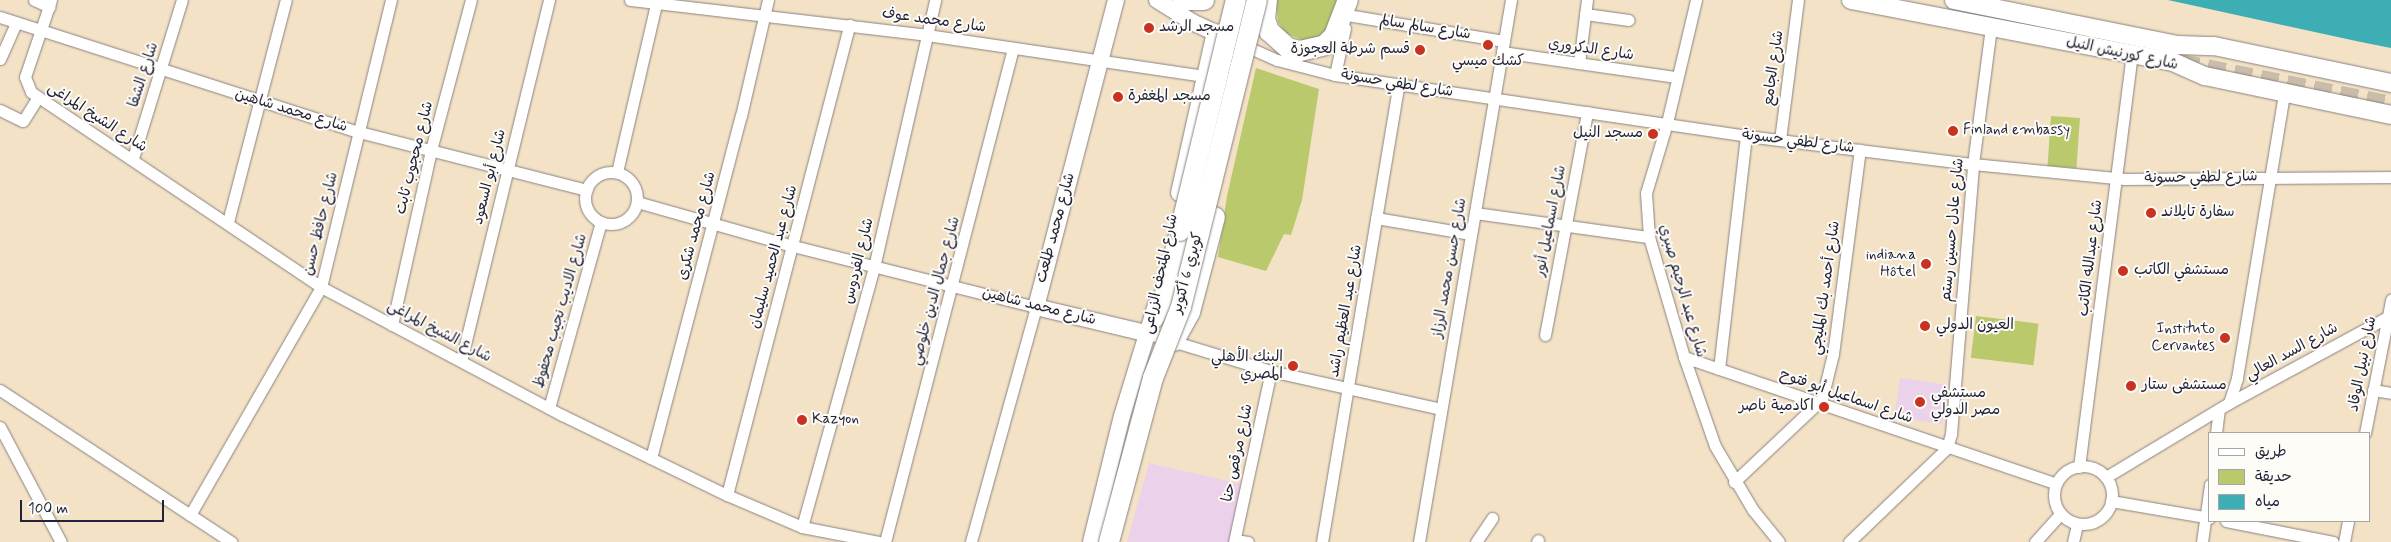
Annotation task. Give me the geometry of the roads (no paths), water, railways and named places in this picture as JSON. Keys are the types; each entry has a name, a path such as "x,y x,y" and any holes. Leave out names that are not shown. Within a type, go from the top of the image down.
{"highway":[{"path":"1183,0 1204,0"},
{"path":"1151,326 1164,298 1236,0"},
{"name":"كوبري 6 أكتوبر","path":"1098,542 1144,375 1174,295 1245,0"},
{"name":"كوبري 6 أكتوبر","path":"1109,542 1153,378 1181,307 1257,0"},
{"path":"1265,0 1265,19 1269,31 1288,48 1313,50 1325,45 1346,10"},
{"path":"1174,341 1190,312 1215,217 1265,0"}],"main road":[{"name":"شارع كورنيش النيل","path":"1851,0 2173,62 2205,76 2391,116"},
{"name":"شارع كورنيش النيل","path":"1954,0 2178,46 2214,46 2391,83"}],"street":[{"path":"34,0 51,4 41,32"},
{"name":"شارع الشفا","path":"132,158 162,71 182,0"},
{"path":"228,222 261,102 286,0"},
{"name":"شارع حافظ حسن","path":"190,515 321,287 391,0"},
{"name":"شارع محجوب ثابت","path":"392,325 431,150 472,0"},
{"name":"شارع أبو السعود","path":"461,361 549,0"},
{"name":"شارع محمد عوف","path":"630,0 765,14 927,35 1206,76"},
{"name":"شارع محمد شكرى","path":"651,458 714,224 768,0"},
{"name":"شارع الفردوس","path":"802,527 874,267 935,0"},
{"name":"شارع محمد طلعت","path":"971,542 1036,307 1116,0"},
{"path":"1157,0 1215,32"},
{"name":"شارع حسن محمد الرزاز","path":"1420,541 1511,0"},
{"path":"1579,63 1587,0"},
{"name":"شارع عبد الرحيم صبري","path":"1696,0 1666,123 1646,193 1649,237 1684,357 1715,446 1734,482 1779,542"},
{"name":"شارع الجامع","path":"1780,140 1798,0"},
{"path":"617,172 657,2"},
{"path":"1335,75 1346,10"},
{"name":"شارع سالم سالم","path":"1346,10 1503,47"},
{"path":"1585,14 1629,20"},
{"name":"شارع محمد شاهين","path":"0,17 162,71 359,132 506,171 587,190"},
{"path":"0,59 3,43 16,23"},
{"name":"شارع عبد الحميد سليمان","path":"727,495 849,25"},
{"name":"شارع عادل حسين رستم","path":"1947,448 1951,434 1974,164 1991,28"},
{"name":"شارع الشيخ المراغى","path":"41,32 25,77 31,92 228,222 321,287 549,408 727,495 802,527 878,542"},
{"name":"شارع لطفي حسونة","path":"1215,32 1278,60 1335,75 1860,150 1974,164 2117,178 2391,177"},
{"name":"شارع المتحف الزراعى","path":"1091,542 1122,416 1151,326 1215,32"},
{"name":"شارع الدكروري","path":"1503,47 1579,63 1676,77"},
{"name":"شارع جمال الدين خلوصي","path":"886,542 1013,48"},
{"name":"شارع المتحف الزراعى","path":"1116,542 1158,386 1174,341 1250,48"},
{"name":"شارع عبدالله الكاتب","path":"2079,467 2132,54"},
{"name":"شارع عبد العظيم راشد","path":"1322,542 1399,84"},
{"path":"2216,432 2224,406 2237,378 2284,93"},
{"path":"0,110 23,122 38,97"},
{"name":"شارع اسماعيل أنور","path":"1545,335 1587,112"},
{"path":"1719,369 1746,135"},
{"name":"شارع أحمد بك المليجي","path":"1819,403 1831,363 1860,150"},
{"path":"617,172 635,186 637,202 628,218 611,224 602,222 590,212 587,190 595,177 617,172"},
{"name":"شارع محمد شاهين","path":"637,202 793,246 1036,307 1151,326 1174,341 1271,371 1441,409"},
{"path":"1474,213 1649,237"},
{"path":"1376,218 1471,234"},
{"name":"شارع الاديب نجيب محفوظ","path":"549,408 602,222"},
{"name":"شارع نبيل الوقاد","path":"2365,432 2391,300"},
{"name":"شارع السد العالي","path":"2106,478 2224,406 2389,316"},
{"name":"شارع اسماعيل أبو فتوح","path":"1684,357 2056,484"},
{"name":"شارع مرقص حنا","path":"1235,541 1271,371"},
{"path":"0,390 231,542"},
{"path":"2373,390 2391,393"},
{"path":"1734,482 1819,403"},
{"path":"0,427 61,542"},
{"path":"1849,542 1947,448"},
{"path":"2079,467 2094,468 2106,478 2111,489 2111,501 2102,517 2095,522 2077,524 2060,514 2054,499 2056,484 2068,470 2079,467"},
{"path":"2111,501 2208,517 2202,542"},
{"path":"2035,542 2060,514"},
{"path":"1476,542 1492,518"},
{"path":"2231,522 2333,542"},
{"path":"2344,542 2348,522"},
{"path":"2073,542 2077,524"},
{"path":"1235,541 1248,542"}],"water":[{"path":"2168,0 2391,0 2391,48 2356,41"}],"tunnel":[{"path":"2181,63 2391,105"}],"place":[{"name":"مسجد الرشد","path":"1149,28"},
{"name":"كشك ميسي","path":"1488,45"},
{"name":"قسم شرطة العجوزة","path":"1420,50"},
{"name":"مسجد المغفرة","path":"1118,97"},
{"name":"Finland embassy","path":"1953,131"},
{"name":"مسجد النيل","path":"1653,134"},
{"name":"سفارة تايلاند","path":"2151,213"},
{"name":"indiana Hôtel","path":"1926,264"},
{"name":"مستشفي الكاتب","path":"2123,271"},
{"name":"العيون الدولي","path":"1925,326"},
{"name":"Instituto Cervantes","path":"2225,338"},
{"name":"البنك الأهلي المصري","path":"1293,366"},
{"name":"مستشفى ستار","path":"2131,386"},
{"name":"مستشفي مصر الدولي","path":"1920,402"},
{"name":"اكادمية ناصر","path":"1824,407"},
{"name":"Kazyon","path":"802,420"}]}
